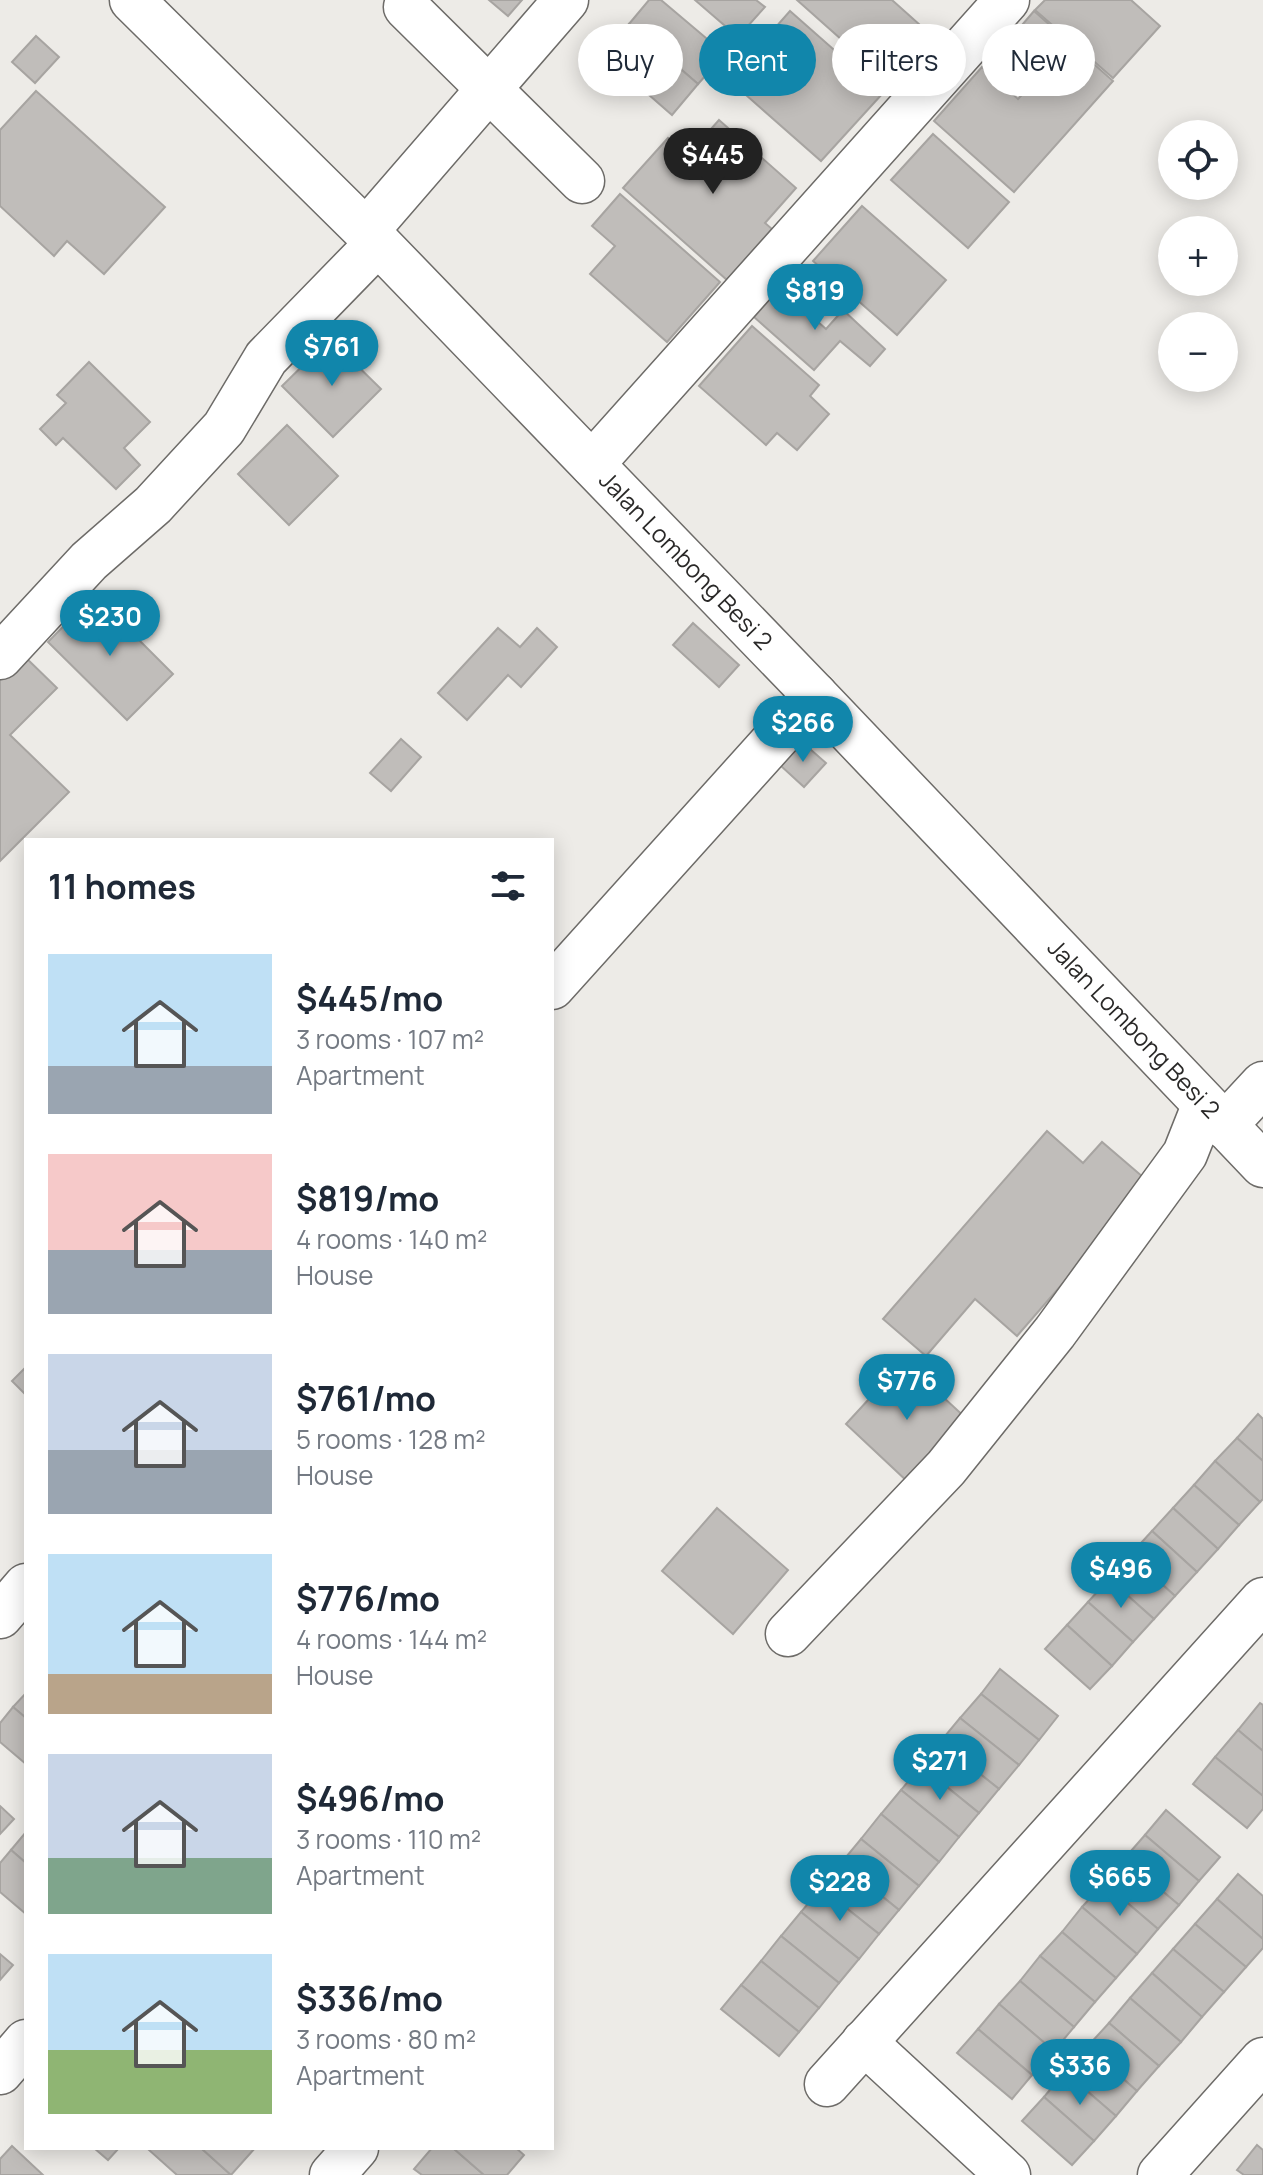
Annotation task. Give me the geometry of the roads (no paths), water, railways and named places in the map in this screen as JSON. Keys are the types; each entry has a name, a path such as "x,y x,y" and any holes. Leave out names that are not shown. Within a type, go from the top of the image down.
{"street":[{"name":"Jalan Lombong Besi 2","path":"132,0 372,237 1263,1165"},
{"path":"0,657 89,561 153,505 224,428 266,358 372,237 489,89 566,0"},
{"path":"592,464 1007,0"},
{"path":"406,7 582,181"},
{"path":"554,985 815,695"},
{"path":"788,1634 946,1468 1055,1332 1214,1116 1263,1084"},
{"path":"0,1561 24,1583"},
{"path":"0,1616 24,1587"},
{"path":"827,2084 1263,1600"},
{"path":"864,2042 1008,2175"},
{"path":"0,2072 24,2044"},
{"path":"1160,2175 1263,2060"},
{"path":"332,2175 354,2150"}]}
